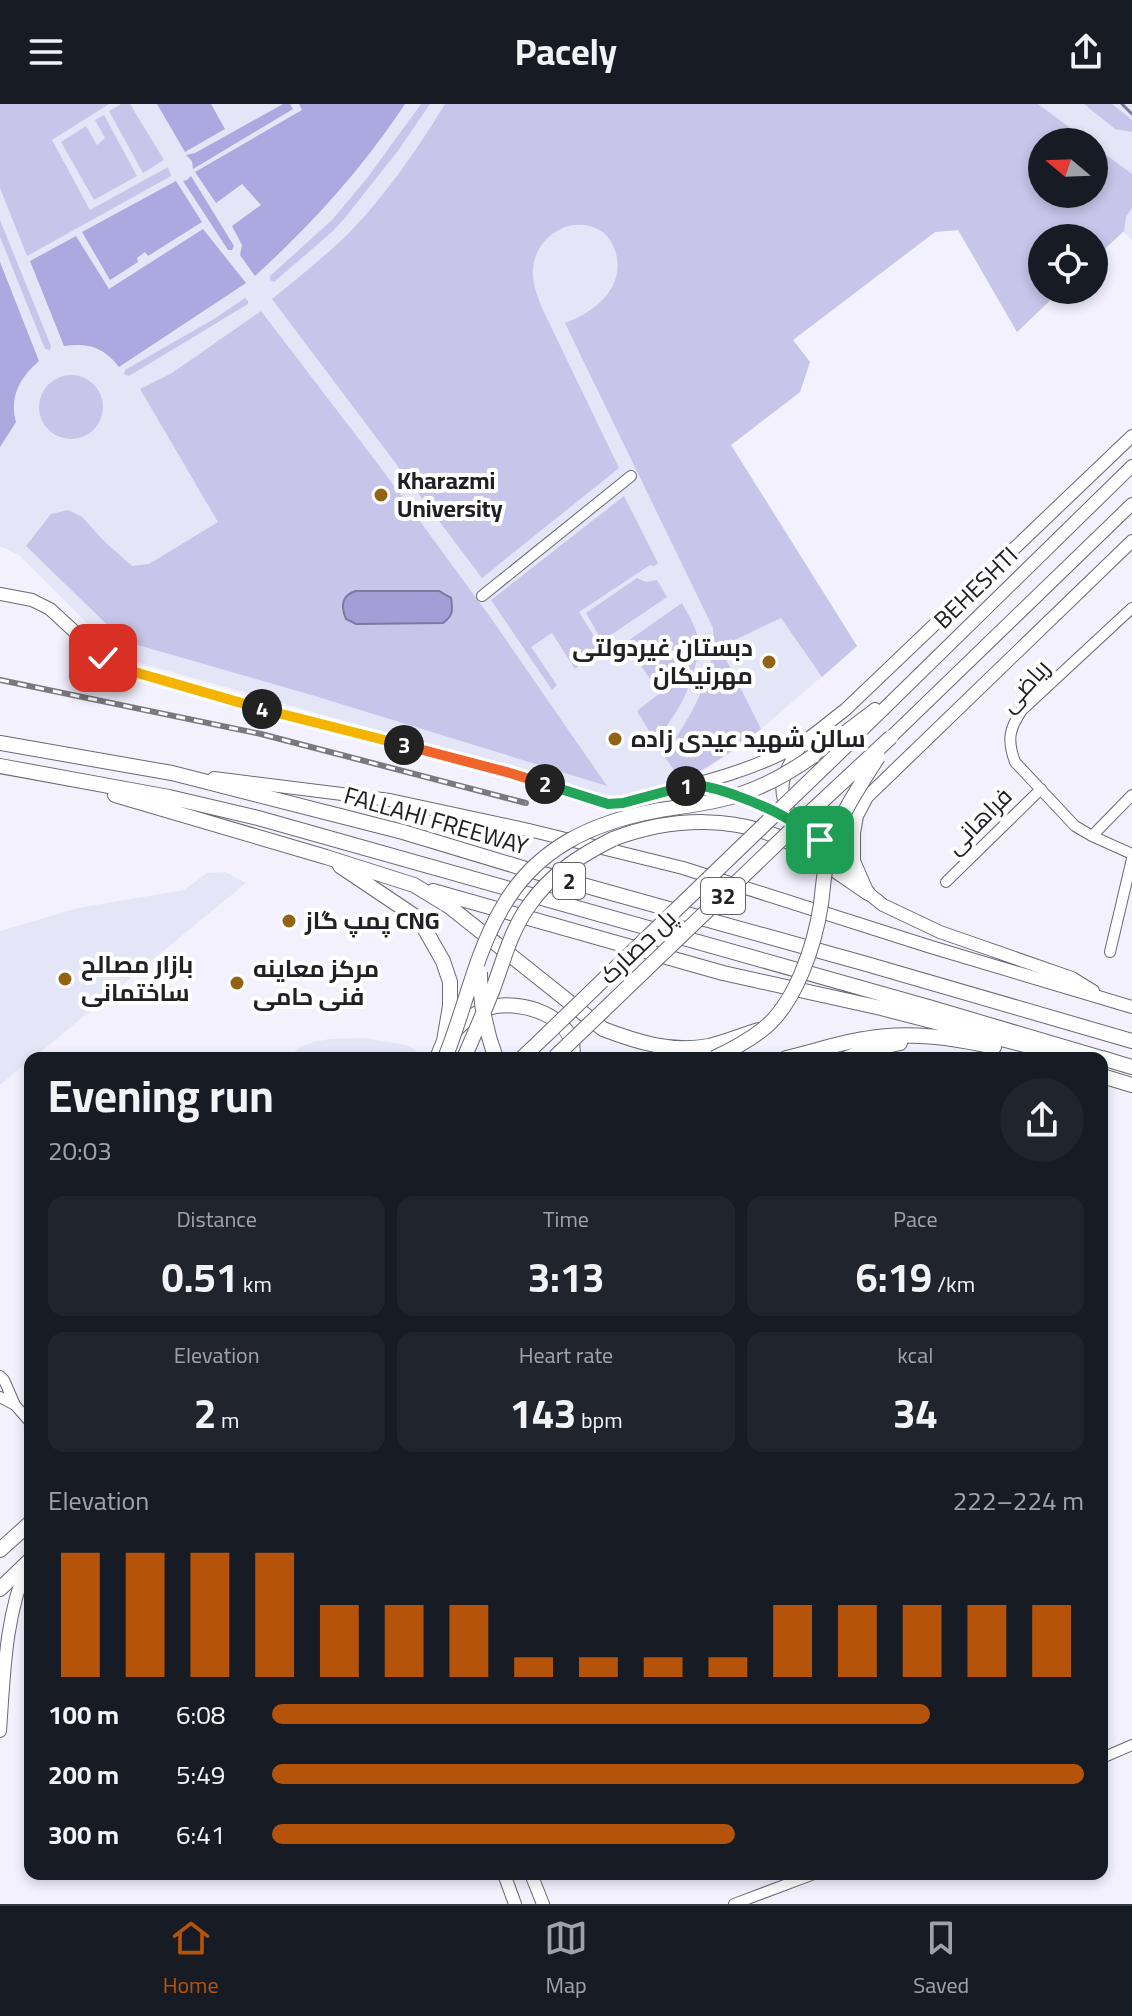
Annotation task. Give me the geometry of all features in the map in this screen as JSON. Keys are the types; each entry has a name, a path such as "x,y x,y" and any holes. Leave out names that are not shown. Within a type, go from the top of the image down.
{"highway":[{"path":"724,1052 764,1029 793,991 815,931 827,858 842,814 891,737"},
{"name":"پل حصارک","path":"560,1052 891,737"},
{"name":"پل حصارک","path":"528,1052 851,741"},
{"name":"FALLAHI FREEWAY","path":"0,743 172,773 403,832 1132,1041"},
{"path":"447,1052 488,936 500,911 520,881 548,854 590,829 619,819 734,797 775,781 813,756"},
{"name":"FALLAHI FREEWAY","path":"0,766 169,797 258,818 1078,1052"},
{"path":"37,773 723,973 881,1008 1051,1052"},
{"path":"466,1052 507,945 531,901 564,868 613,839 656,827 700,821 726,823 753,829 792,844 868,893"},
{"path":"326,857 419,919 443,961 450,982 450,1006 439,1052"},
{"path":"414,885 450,907 603,1029 647,1045 677,1048 708,1046 764,1029"},
{"path":"480,960 481,1007 494,1052"},
{"path":"444,1041 464,1021 487,1009 506,1005 543,1013 555,1019 570,1036 573,1052"},
{"path":"811,1052 896,1035 934,1036 1012,1052"},
{"path":"862,1052 934,1036"},
{"name":"FALLAHI FREEWAY","path":"1108,1061 1132,1067"},
{"path":"1108,1078 1132,1085"},
{"path":"0,1550 24,1528"},
{"path":"0,1589 24,1566"}],"main road":[{"path":"0,594 32,600 50,609 103,658 124,669 248,705 510,773 608,804 623,803 746,768 802,743 845,710 1132,436"},
{"name":"BEHESHTI","path":"851,741 1132,466"},
{"name":"BEHESHTI","path":"891,737 1132,504"},
{"path":"868,893 854,861 857,816 867,797 1132,541"},
{"path":"813,756 907,686"},
{"path":"802,743 791,760 781,789 790,813 807,824 825,828 857,816"},
{"path":"172,773 390,800 545,834 683,868 1132,1007"},
{"path":"693,785 729,793 787,818 820,840 868,893 883,905 940,932 1072,978 1104,999"},
{"path":"0,1731 7,1652 17,1593 24,1574"},
{"path":"0,1636 5,1641 7,1652"},
{"path":"506,1880 515,1904"},
{"path":"533,1880 543,1904"}],"street":[{"path":"482,596 631,476"},
{"name":"ریاضی","path":"1132,608 1022,710 1010,735 1010,749 1015,762 1075,826 1132,857"},
{"name":"فراهانی","path":"946,882 1041,789"},
{"path":"1092,836 1132,795"},
{"path":"1110,952 1132,857"},
{"path":"0,1376 24,1415"},
{"path":"0,1397 15,1405"},
{"path":"1108,1755 1132,1745"},
{"path":"734,1904 798,1880"}],"shaded area":[{"name":"Kharazmi University","path":"0,104 1132,104 1132,240 1123,231 1108,245 1108,224 1028,224 1028,304 1046,304 1017,332 959,230 935,232 793,340 810,362 800,392 731,445 857,646 731,753 682,781 617,798 133,661 117,653 19,555 0,546"},
{"path":"0,104 109,104 52,140 90,210 168,167 171,176 27,256 0,188"},
{"path":"121,104 130,104 164,160 143,173 109,111"},
{"path":"157,104 211,104 225,129 185,152"},
{"path":"283,104 290,104 293,109 193,169 192,161 186,155 195,153"},
{"path":"299,104 405,104 336,194 255,276 240,255 242,245 232,226 261,205 242,184 216,203 195,172 302,110"},
{"path":"421,104 430,104 344,219 274,282 270,280 270,276 332,220"},
{"path":"445,104 1038,104 1070,128 1028,128 1028,208 1108,208 1108,156 1132,174 1132,208 1126,217 1124,231 1108,246 1108,224 1028,224 1028,304 1046,304 1017,332 958,230 935,232 793,340 810,362 800,392 731,445 857,646 822,677 781,618 720,647 761,729 723,757 682,781 664,756 700,695 711,662 713,628 565,323 598,305 613,286 618,263 608,237 584,225 563,228 545,240 539,249 533,274 541,306 619,468 482,578 272,299 348,234 400,172"},
{"path":"1084,104 1112,104 1132,120 1132,132 1115,129"},
{"path":"104,115 137,176 94,200 61,142 86,126 97,145 105,138 95,120"},
{"path":"191,176 234,246 232,250 228,250 183,181"},
{"path":"176,181 202,222 148,256 145,252 137,258 138,262 110,280 82,232"},
{"path":"0,220 50,350 45,349 0,237"},
{"path":"203,229 246,283 119,367 95,348 64,346 30,261 76,236 109,289"},
{"path":"0,262 39,361 18,388 14,404 16,422 0,447"},
{"path":"245,298 248,304 129,376 124,374 125,370"},
{"path":"261,311 493,621 607,786 124,641 26,546 51,514 68,510 82,517 132,566 149,564 218,522 140,389 172,373"},
{"path":"65,375 77,375 94,384 101,395 101,419 94,430 77,439 65,439 53,434 44,425 39,413 39,401 44,389 53,380"},
{"path":"624,496 658,563 650,565 579,612 600,646 575,669 552,633 531,647 557,685 552,690 491,600"},
{"path":"637,578 646,582 657,580 667,597 602,641 586,613"},
{"path":"356,591 439,591 451,598 452,612 443,623 356,624 346,619 343,606 347,595"},
{"path":"682,603 697,634 699,654 685,695 655,741 637,711 660,693 625,643"},
{"name":"بازار مصالح ساختمانی","path":"225,872 246,883 40,1052 24,1052 24,1065 0,1085 0,931 78,908 184,890 207,873"},
{"path":"364,1038 406,1045 416,1050 294,1052 313,1042"}],"waterway":[{"path":"1122,104 1132,114"}],"railway":[{"path":"0,680 261,734 526,803"}],"place":[{"name":"Kharazmi University","path":"381,495"},
{"name":"دبستان غیردولتی مهرنیکان","path":"769,662"},
{"name":"سالن شهید عیدی زاده","path":"615,739"},
{"name":"پمپ گاز CNG","path":"289,921"},
{"name":"بازار مصالح ساختمانی","path":"65,979"},
{"name":"مرکز معاینه فنی حامی","path":"237,983"}],"route":[{"path":"103,658 124,669 248,705 510,773 608,804 693,785 714,789 787,818 820,840"}]}
